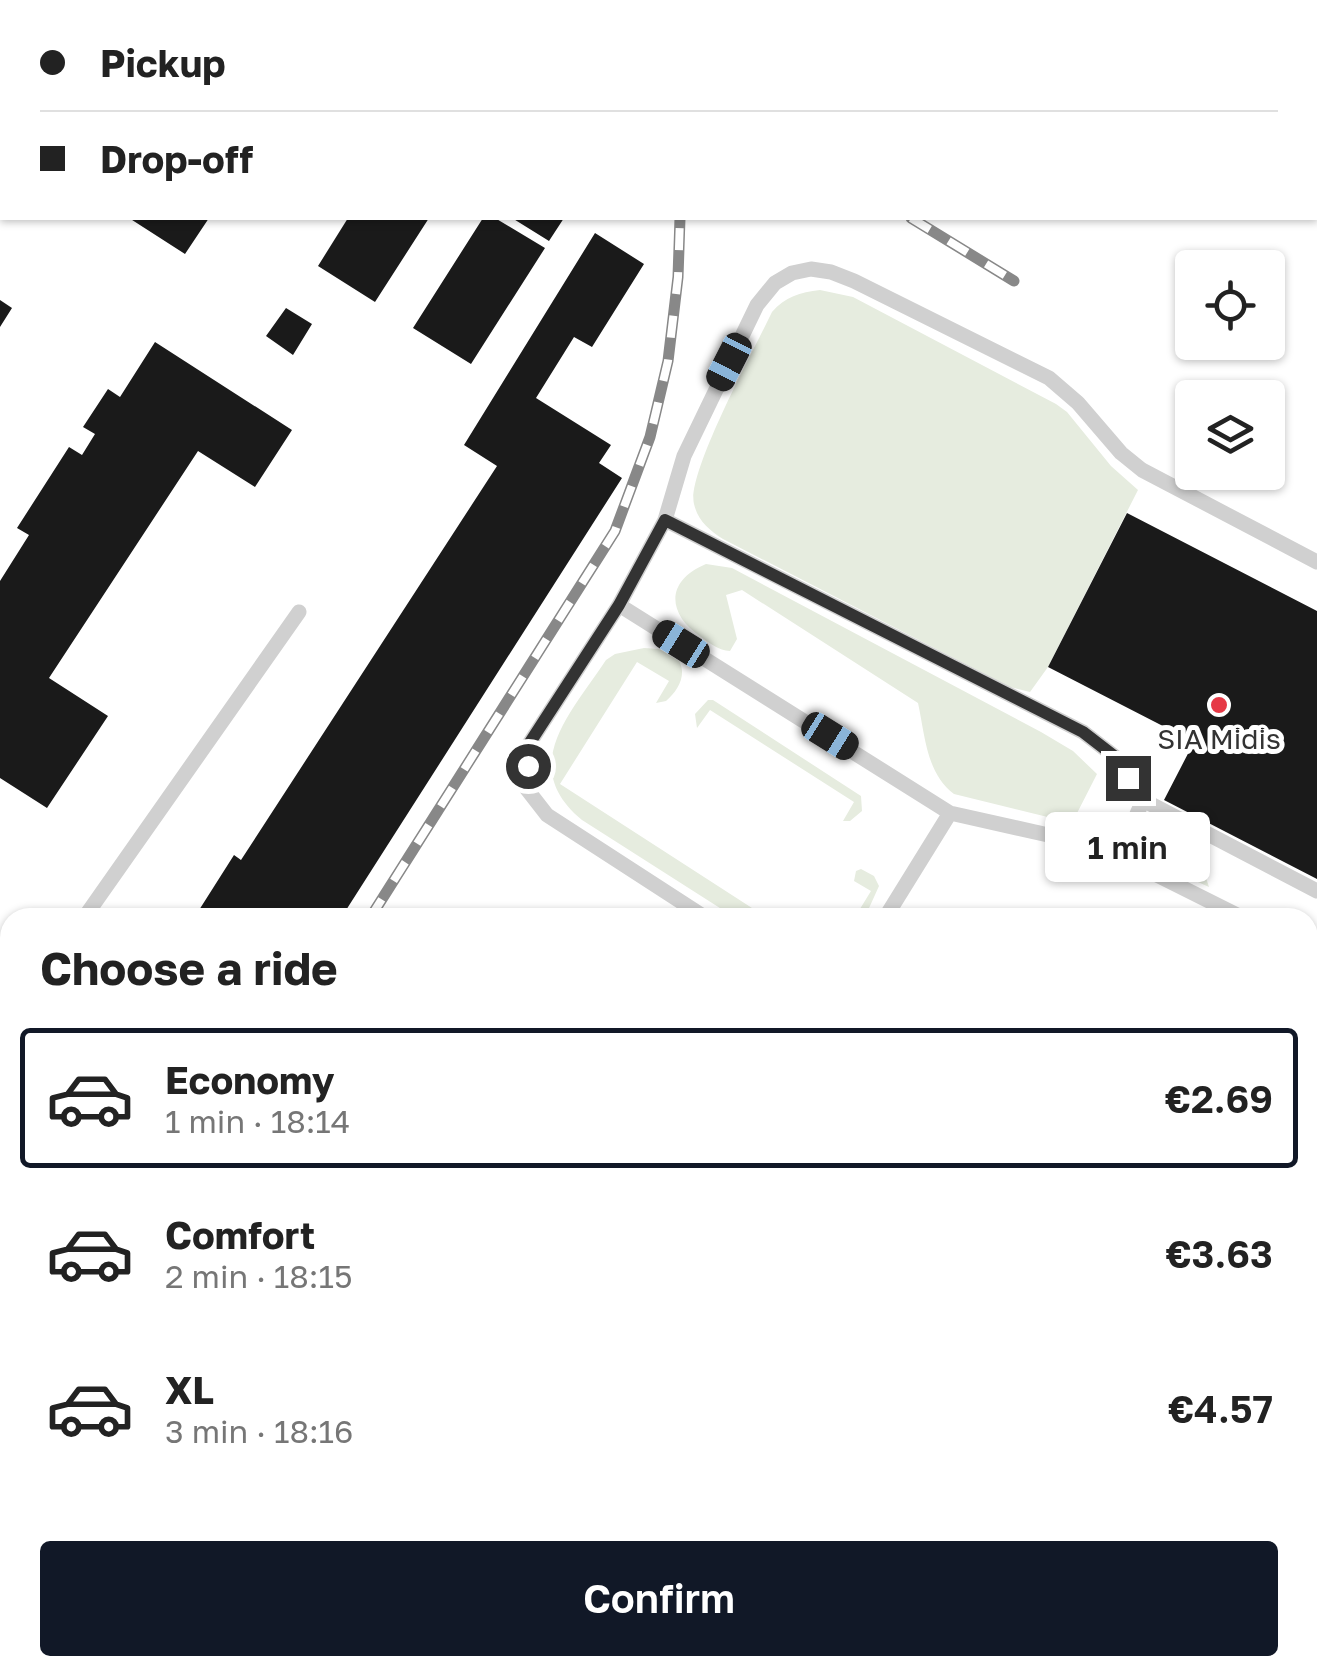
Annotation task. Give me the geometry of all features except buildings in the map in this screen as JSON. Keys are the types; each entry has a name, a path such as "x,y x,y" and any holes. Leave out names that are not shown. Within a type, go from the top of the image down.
{"lane":[{"path":"687,908 547,815 526,788 529,744 619,605 665,520 684,456 757,305 775,282 792,273 811,270 854,280 1049,378 1142,470 1317,562"},
{"path":"665,520 1083,732 1114,756 1143,800 1317,891"},
{"path":"619,605 950,813 1075,841 1119,856 1222,908"},
{"path":"91,908 298,612"},
{"path":"1119,856 1143,800"},
{"path":"891,908 950,813"}],"shaded area":[{"path":"820,290 853,297 1056,404 1138,490 1048,667 1030,692 1010,687 723,539 698,515 694,489 701,466 772,312 793,296"},
{"path":"706,564 732,568 1073,751 1097,774 1072,823 954,794 932,764 918,703 742,590 726,595 737,639 730,651 705,640 682,618 675,598 683,579"},
{"path":"659,649 679,661 682,677 666,701 656,703 669,681 637,662 560,784 752,908 720,908 582,820 563,800 553,780 556,740 578,700 606,660 615,654"},
{"path":"708,700 861,796 862,811 850,821 843,821 854,802 710,710 697,728 695,714"},
{"path":"1197,850 1209,887 1187,877 1182,870 1184,854"},
{"path":"861,869 874,876 879,886 869,908 861,908 871,891 854,881 856,871"}],"railway":[{"path":"376,908 615,531 650,437 668,361 680,220"},
{"path":"914,220 1014,281"}],"place":[{"name":"SIA Midis","path":"1219,705"}],"route":[{"path":"528,766 529,744 619,605 665,520 1083,732 1114,756 1128,778"}]}
